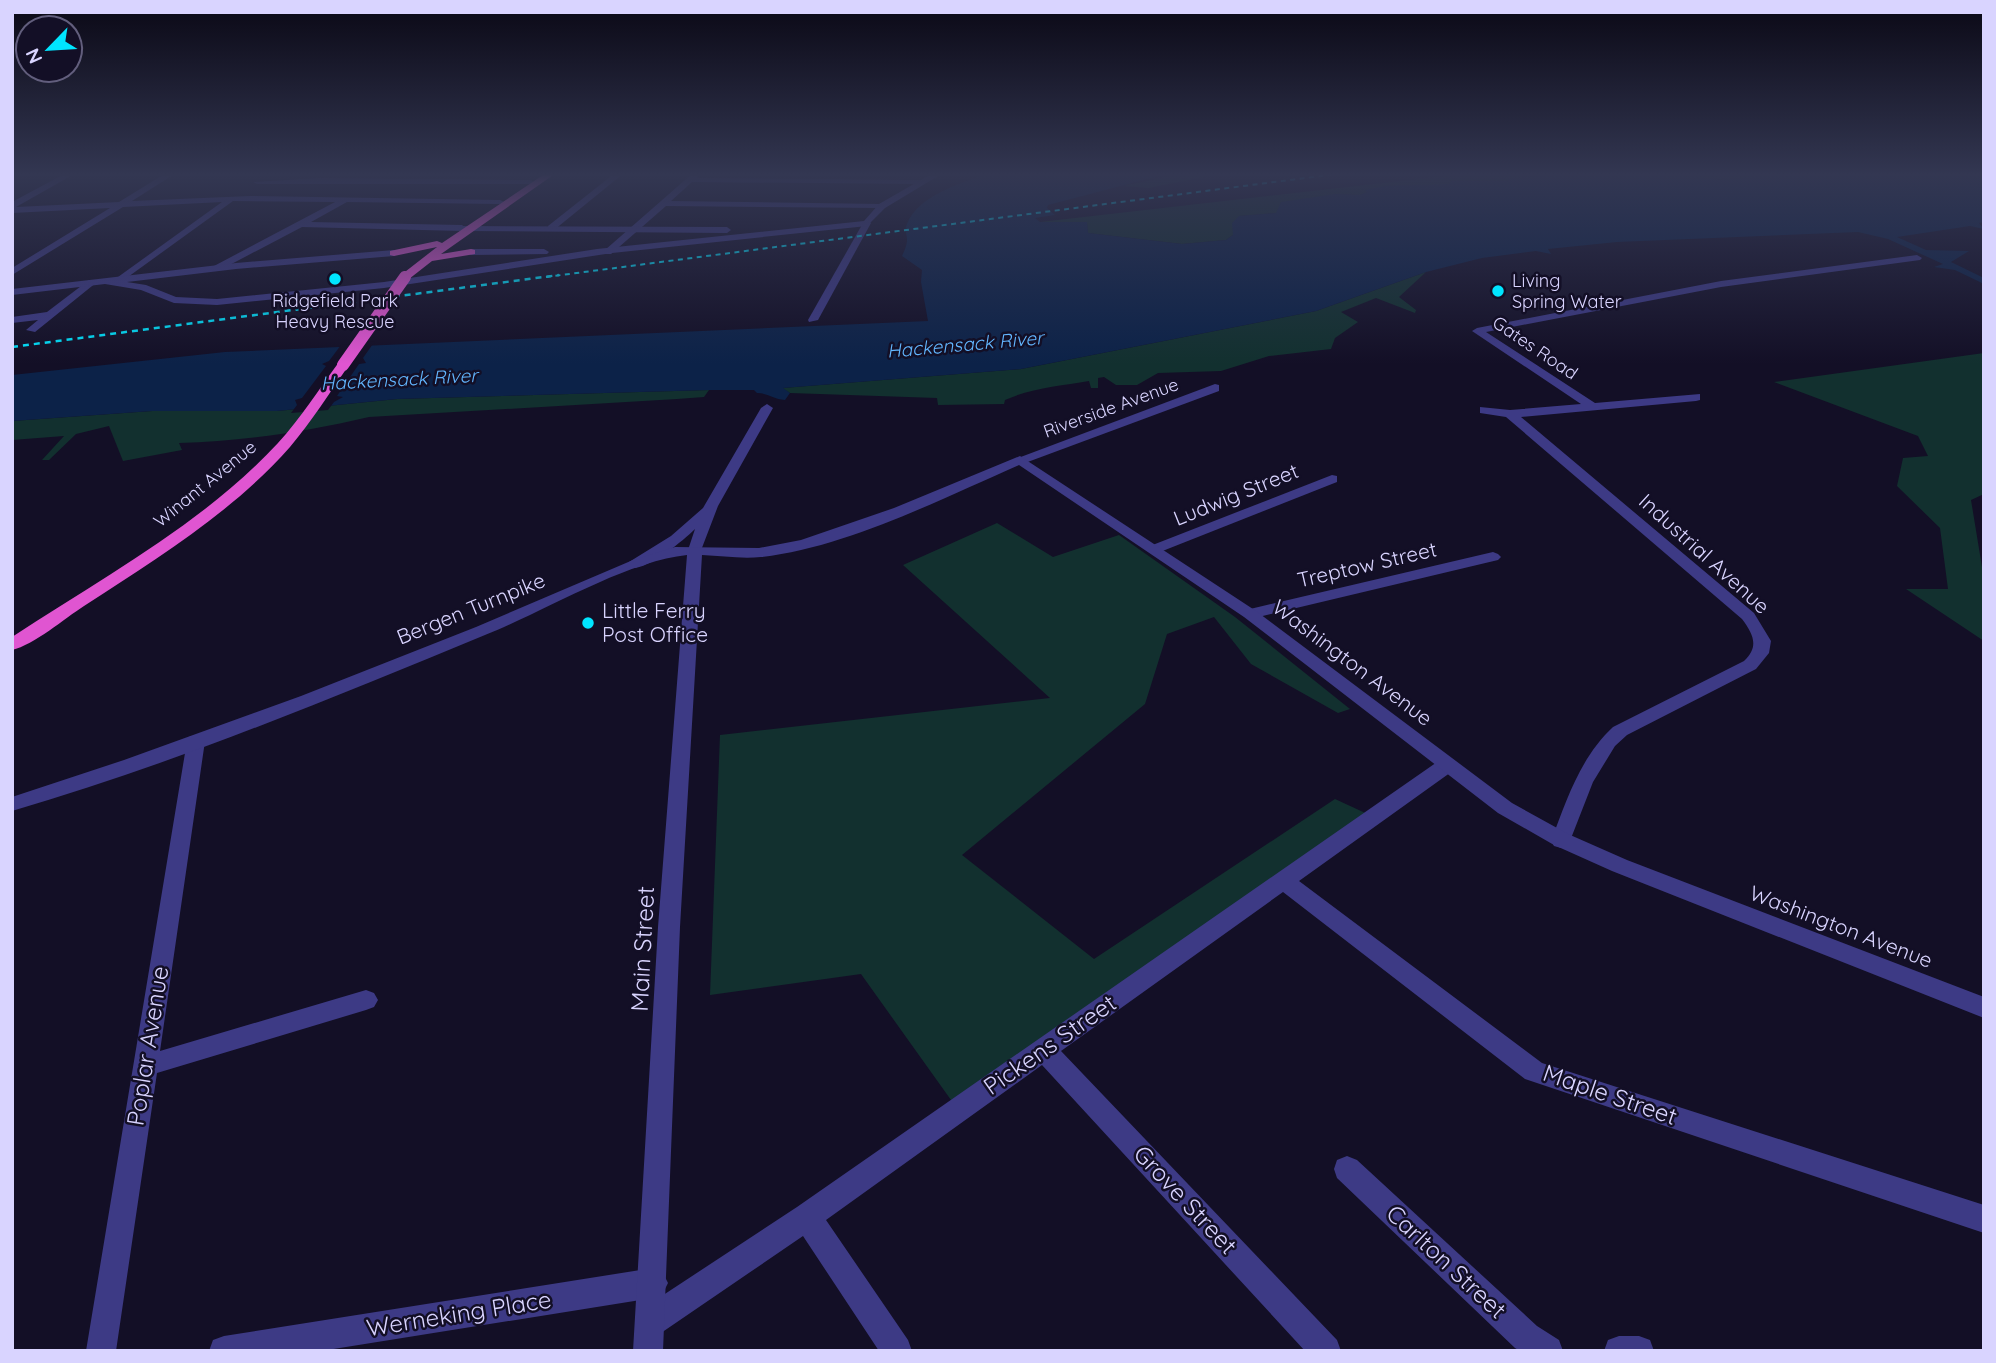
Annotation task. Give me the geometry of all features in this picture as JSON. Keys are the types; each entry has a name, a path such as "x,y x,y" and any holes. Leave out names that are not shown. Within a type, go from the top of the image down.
{"highway":[{"name":"Winant Avenue","path":"420,261 437,244 450,237"},
{"name":"Winant Avenue","path":"12,645 180,533 263,466 298,428 405,277 403,273 456,237"},
{"path":"451,241 450,245 454,248 471,252"},
{"path":"394,253 437,244"},
{"path":"394,253 412,255 420,261 471,252"}],"street":[{"path":"12,272 69,237"},
{"path":"121,279 179,237"},
{"path":"216,268 275,237"},
{"path":"608,252 625,237"},
{"path":"31,330 97,282 149,289 174,300 225,302 384,285 529,258 608,252 724,237"},
{"path":"813,320 859,237"},
{"path":"471,252 529,258"},
{"path":"12,292 186,271 394,253"},
{"name":"Gates Road","path":"1595,408 1477,331 1721,284 1917,258"},
{"path":"149,289 158,280 186,271"},
{"path":"12,320 49,316"},
{"name":"Riverside Avenue","path":"1020,460 1214,388"},
{"path":"1483,410 1510,414 1696,397"},
{"path":"766,408 711,506 695,550 758,553 828,536 859,527 1020,460"},
{"name":"Industrial Avenue","path":"1510,414 1748,616 1763,638 1763,649 1759,658 1750,665 1620,731 1606,743 1589,769 1561,841"},
{"name":"Washington Avenue","path":"1020,460 1250,614 1505,808 1561,841 1984,1008"},
{"name":"Ludwig Street","path":"1155,550 1332,479"},
{"path":"634,566 676,539 711,506"},
{"name":"Bergen Turnpike","path":"12,804 115,772 197,741 485,630 661,555 695,550"},
{"name":"Main Street","path":"648,1351 669,927 695,550"},
{"name":"Treptow Street","path":"1250,614 1493,557"},
{"name":"Poplar Avenue","path":"101,1351 197,741"},
{"name":"Pickens Street","path":"650,1322 807,1217 1447,765"},
{"name":"Bergen Turnpike","path":"12,817 67,796 115,772"},
{"name":"Maple Street","path":"1283,881 1534,1071 1984,1219"},
{"path":"145,1066 366,1000"},
{"name":"Grove Street","path":"1044,1050 1326,1351"},
{"name":"Carlton Street","path":"1347,1168 1527,1337 1548,1351"},
{"path":"807,1217 897,1351"},
{"name":"Werneking Place","path":"225,1351 653,1283"},
{"path":"1619,1351 1639,1351"}],"green space":[{"path":"1119,237 1231,237 1226,240 1182,244"},
{"path":"1426,272 1399,297 1416,310 1415,313 1376,298 1341,312 1358,322 1335,338 1331,349 1269,356 1221,371 1158,373 1137,385 1116,385 1104,377 1098,378 1098,388 1091,388 1089,381 1057,386 1015,396 1005,400 1004,404 938,405 937,398 790,393 782,388 1021,369 1316,311"},
{"path":"1984,353 1984,494 1971,500 1984,579 1984,641 1906,589 1948,589 1940,528 1897,486 1903,458 1928,456 1918,436 1774,382"},
{"path":"709,390 704,397 369,417 275,435 179,443 182,450 123,461 109,426 76,434 49,460 42,460 64,436 12,440 12,421 152,411 277,411 397,399"},
{"path":"997,523 1053,557 1119,535 1235,617 1350,709 1338,713 1251,664 1214,617 1167,634 1145,704 962,855 1094,959 1335,799 1374,817 956,1107 861,974 710,995 720,735 1050,698 903,565"}],"water":[{"name":"Hackensack River","path":"907,237 1119,237 1182,244 1226,240 1231,237 1747,237 1617,242 1548,249 1551,254 1536,251 1482,258 1426,272 1316,311 1021,369 783,388 790,393 785,400 754,390 709,390 397,399 277,411 152,411 12,421 12,375 225,352 928,321 921,282 922,270 902,256"},
{"path":"1878,237 1900,237 1897,237 1926,250 1969,251 1951,262 1984,278 1984,284 1955,270 1934,267 1943,264"}],"pier":[{"path":"375,341 363,358 366,363 359,364 337,396 343,397 334,402 328,410 291,413 297,405 295,400 302,398 326,366 322,364 329,361 341,345"}],"railway":[{"path":"546,277 856,237"},
{"path":"12,347 559,275"}],"place":[{"name":"Ridgefield Park Heavy Rescue","path":"335,279"},
{"name":"Living Spring Water","path":"1498,291"},
{"name":"Little Ferry Post Office","path":"588,623"}]}
